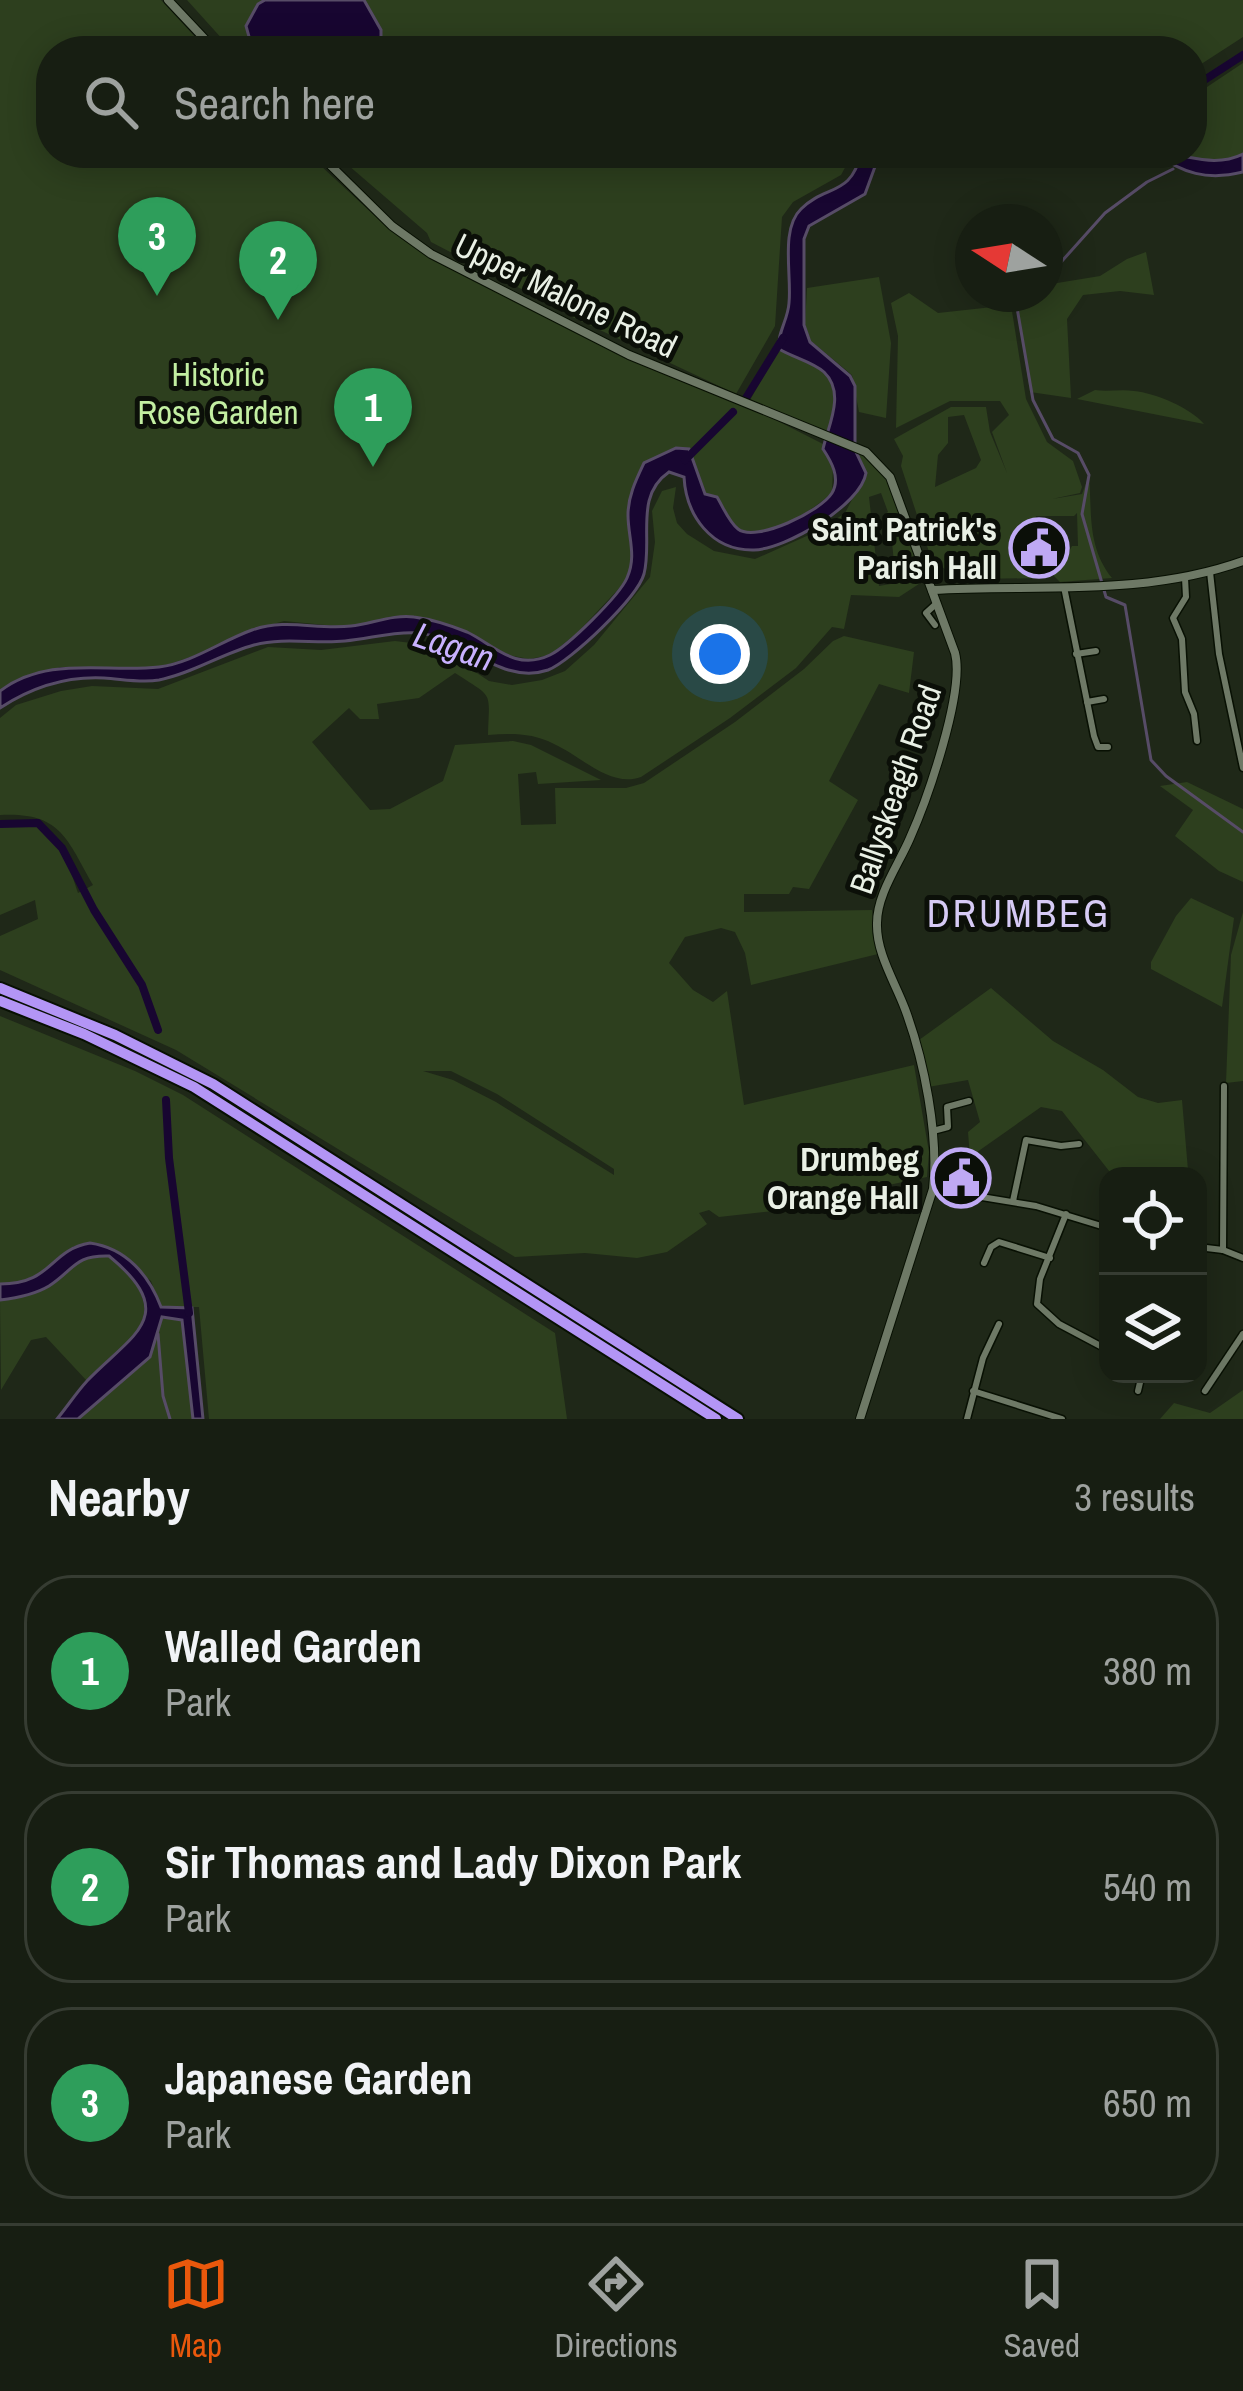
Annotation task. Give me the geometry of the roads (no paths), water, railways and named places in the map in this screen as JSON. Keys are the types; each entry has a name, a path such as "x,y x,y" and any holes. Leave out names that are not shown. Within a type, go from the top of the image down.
{"highway":[{"path":"0,988 115,1035 213,1084 738,1419"},
{"path":"0,1001 84,1034 194,1088 716,1419"}],"main road":[{"path":"168,0 202,36"},
{"name":"Upper Malone Road","path":"333,168 392,226 430,254 629,355 866,452 890,477 932,590"},
{"path":"932,590 1103,586 1185,578 1243,561"},
{"name":"Ballyskeagh Road","path":"860,1419 933,1189 936,1161 911,1028 877,924 878,908 911,835 955,692 957,662 932,590"}],"street":[{"path":"1210,572 1223,675 1243,768"},
{"path":"1185,578 1186,597 1174,618 1182,639 1185,692 1194,714 1197,742"},
{"path":"1064,587 1098,747 1108,747"},
{"path":"935,625 926,613 937,603"},
{"path":"1076,654 1096,651"},
{"path":"1087,702 1104,699"},
{"path":"1223,1086 1223,1250"},
{"path":"933,1131 948,1127 947,1107 969,1101"},
{"path":"1013,1202 1026,1140 1078,1144"},
{"path":"933,1189 1013,1202 1099,1225"},
{"path":"1066,1214 1036,1292 1037,1304 1059,1324 1099,1345"},
{"path":"984,1263 991,1247 999,1242 1050,1258"},
{"path":"1207,1248 1243,1258"},
{"path":"967,1419 983,1358 999,1324"},
{"path":"1205,1390 1243,1334"},
{"path":"1138,1391 1140,1383"},
{"path":"974,1391 1062,1419"}],"waterway":[{"path":"1207,78 1243,55"},
{"path":"1063,260 1105,213 1173,169"},
{"path":"1018,312 1033,400 1053,439 1078,453 1089,475 1082,514 1106,597 1125,605 1151,760 1243,832"},
{"path":"746,398 783,338"},
{"path":"685,460 733,412"},
{"path":"0,824 38,823 62,848 94,910 142,985 158,1030"},
{"path":"166,1100 189,1313"},
{"path":"158,1334 163,1396 170,1419"}],"place":[{"name":"Japanese Garden","path":"157,296"},
{"name":"Sir Thomas and Lady Dixon Park","path":"278,320"},
{"name":"Walled Garden","path":"373,467"},
{"name":"Saint Patrick's Parish Hall","path":"1039,548"},
{"name":"Drumbeg Orange Hall","path":"961,1178"}],"district":[{"name":"DRUMBEG","path":"1019,913"}],"park label":[{"name":"Historic Rose Garden","path":"218,393"}],"water label":[{"name":"Lagan","path":"454,646"}]}
